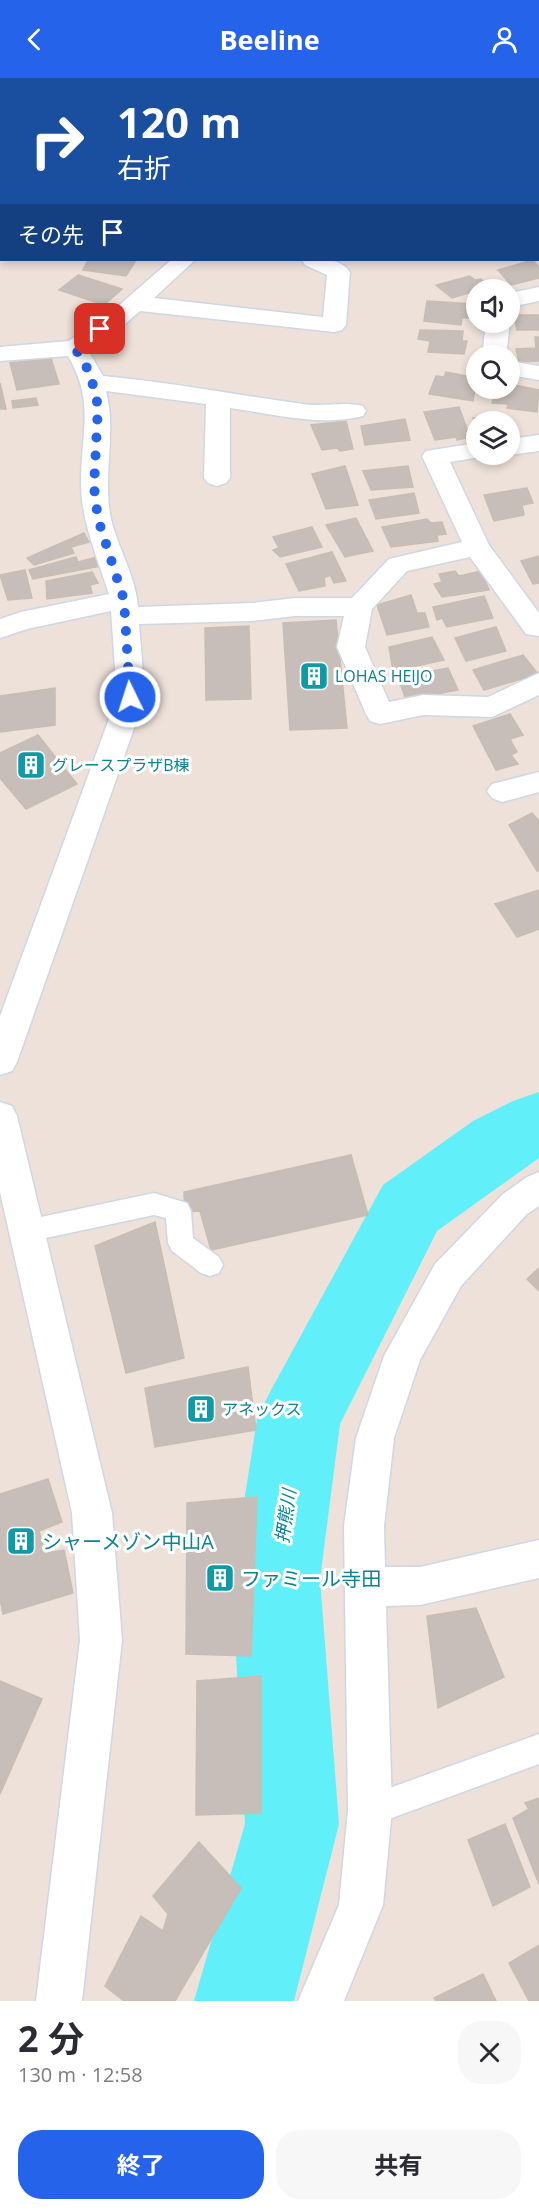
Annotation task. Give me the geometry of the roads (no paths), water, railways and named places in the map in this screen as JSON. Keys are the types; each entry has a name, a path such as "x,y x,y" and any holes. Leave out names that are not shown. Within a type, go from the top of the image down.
{"street":[{"path":"0,354 75,348 100,329 109,326 183,261"},
{"path":"133,303 334,325 339,272 315,261"},
{"path":"520,298 539,294"},
{"path":"3,1046 130,697 124,608 98,519 94,487 98,406 90,373 75,348"},
{"path":"520,370 539,373"},
{"path":"92,382 138,386 307,412 354,411"},
{"path":"217,478 218,398"},
{"path":"520,446 539,443"},
{"path":"466,452 435,456 477,547 536,628"},
{"path":"477,547 398,565 359,607 351,647 380,714 423,705 492,707 539,683"},
{"path":"0,629 21,621 124,608 251,612 295,606 359,607"},
{"path":"502,791 539,782"},
{"path":"0,1116 92,1513 101,1640 59,2001"},
{"path":"321,2001 362,1905 370,1810 364,1526 375,1438 403,1356 448,1275 515,1204 539,1187"},
{"path":"366,1587 420,1586 539,1559"}],"lane":[{"path":"27,1231 154,1204 177,1211 181,1243 210,1265"},
{"path":"370,1810 539,1749"}],"waterway":[{"name":"押熊川","path":"244,2001 292,1824 276,1579 299,1419 410,1208 500,1143 539,1122"}],"place":[{"name":"LOHAS HEIJO","path":"314,676"},
{"name":"グレースプラザB棟","path":"31,765"},
{"name":"アネックス","path":"201,1409"},
{"name":"シャーメゾン中山A","path":"21,1541"},
{"name":"ファミール寺田","path":"220,1578"}]}
